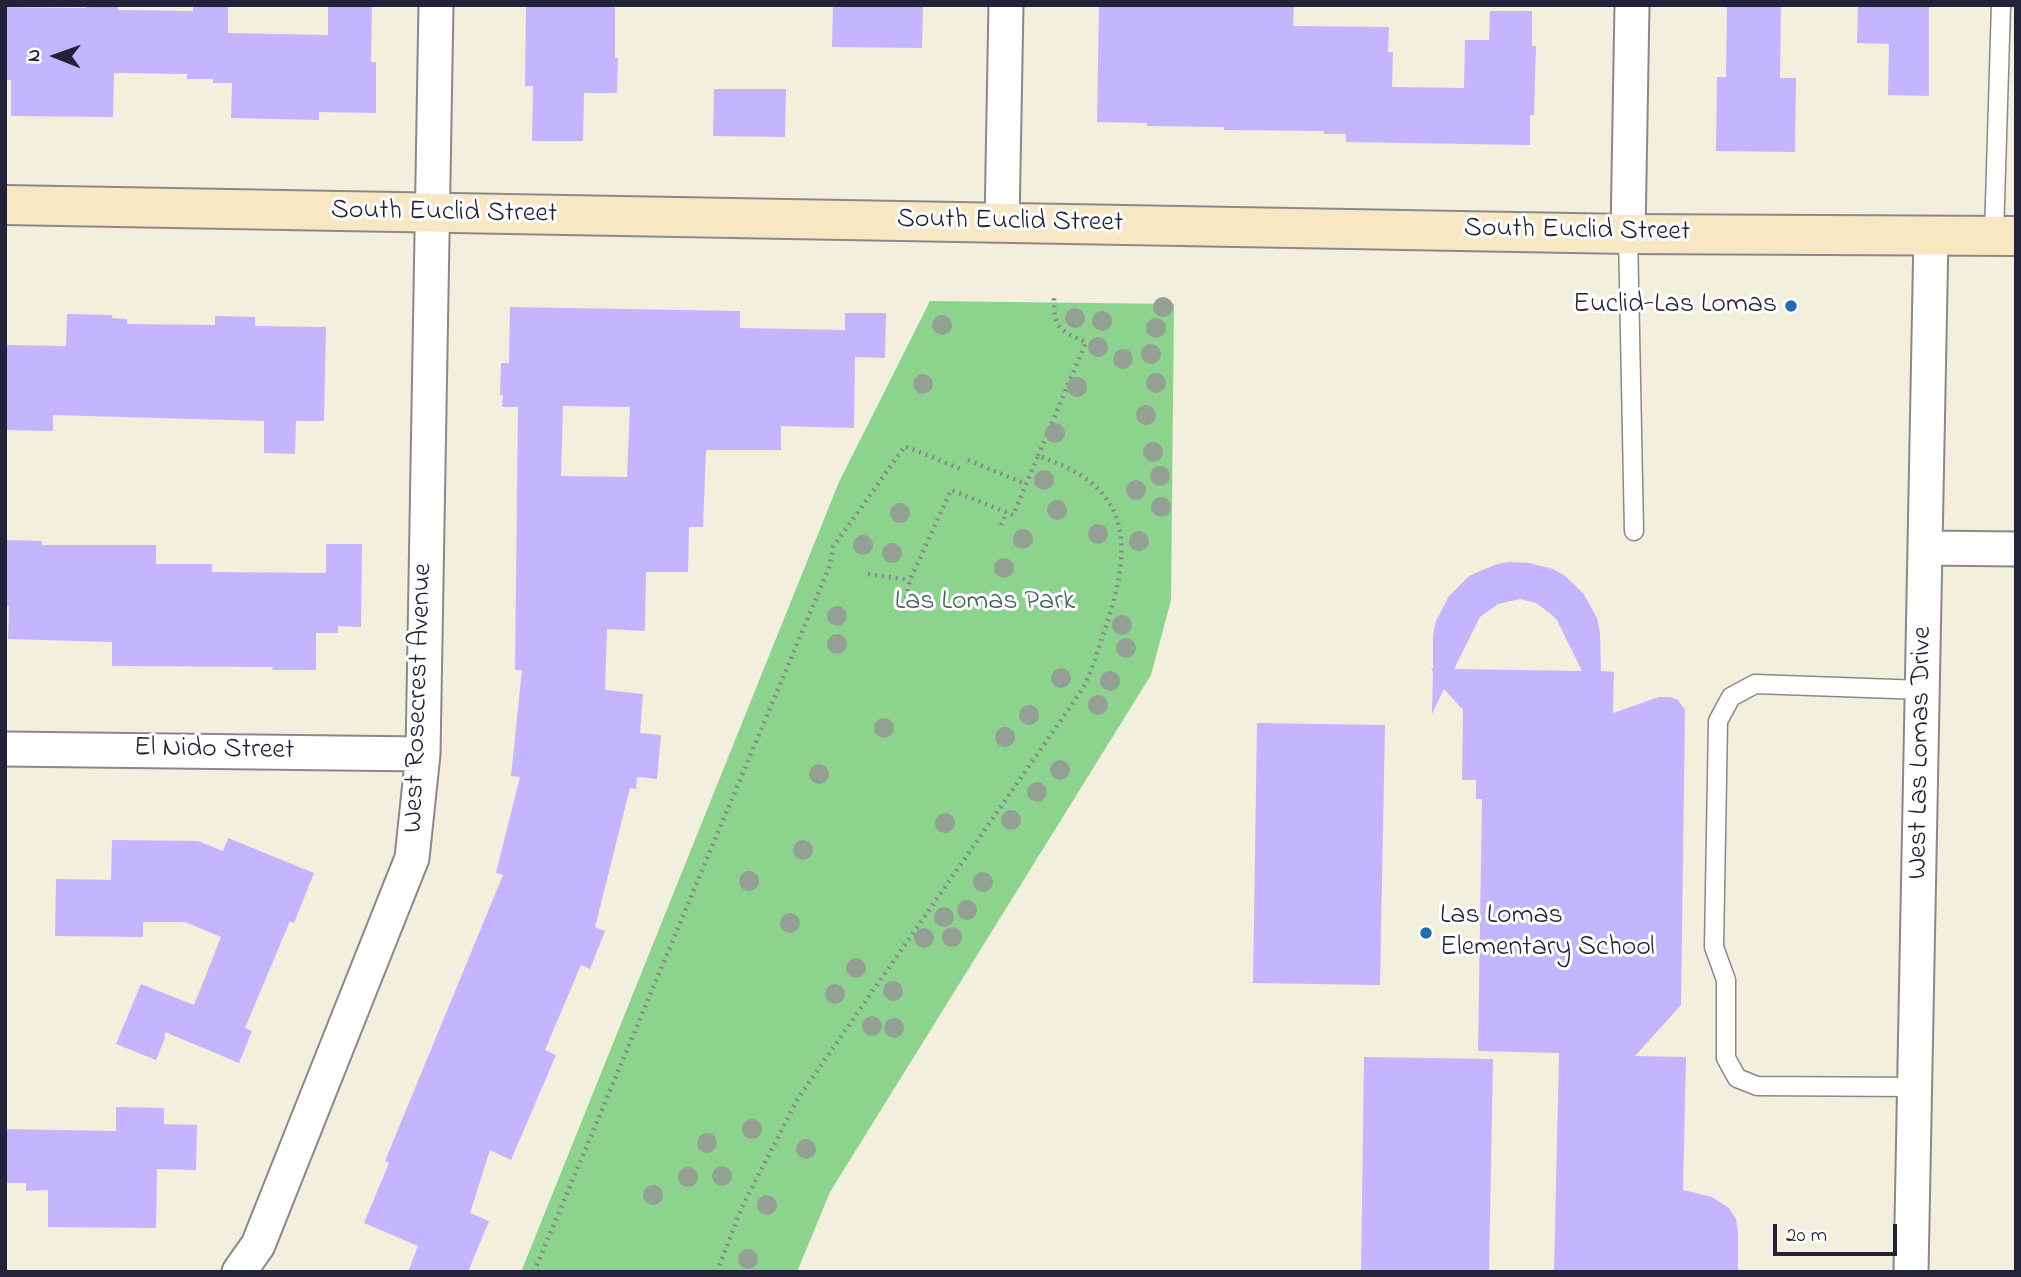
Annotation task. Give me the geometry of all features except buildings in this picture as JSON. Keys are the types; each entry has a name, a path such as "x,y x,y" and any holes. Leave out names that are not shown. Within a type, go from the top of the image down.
{"main road":[{"name":"South Euclid Street","path":"5,205 1628,234 2005,236"}],"street":[{"name":"West Rosecrest Avenue","path":"239,1272 258,1245 412,858 423,754 436,5"},
{"path":"1002,223 1006,5"},
{"path":"1628,234 1632,5"},
{"name":"West Las Lomas Drive","path":"1911,1272 1931,235"},
{"path":"1926,548 2016,549"},
{"name":"El Nido Street","path":"5,749 423,754"}],"lane":[{"path":"2001,5 2005,236"},
{"path":"1628,234 1634,531"},
{"path":"1915,1087 1757,1086 1737,1078 1726,1058 1726,980 1714,947 1718,721 1731,697 1755,684 1923,690"}],"path":[{"path":"902,615 910,580 951,490 1013,514 1086,342 1064,333 1056,323 1054,297"},
{"path":"534,1272 830,565 833,547 905,446 963,470"},
{"path":"717,1272 741,1209 797,1100 1082,691 1093,668 1115,598 1122,543 1119,522 1112,506 1094,484 1070,467 1038,456"},
{"path":"968,460 1026,484"},
{"path":"1001,525 1007,512"},
{"path":"868,574 910,580"}],"green space":[{"name":"Las Lomas Park","path":"930,301 1174,304 1171,600 1151,675 830,1192 797,1272 521,1272 839,482"}],"place":[{"name":"Euclid-Las Lomas","path":"1791,306"},
{"name":"Las Lomas Elementary School","path":"1426,933"}]}
